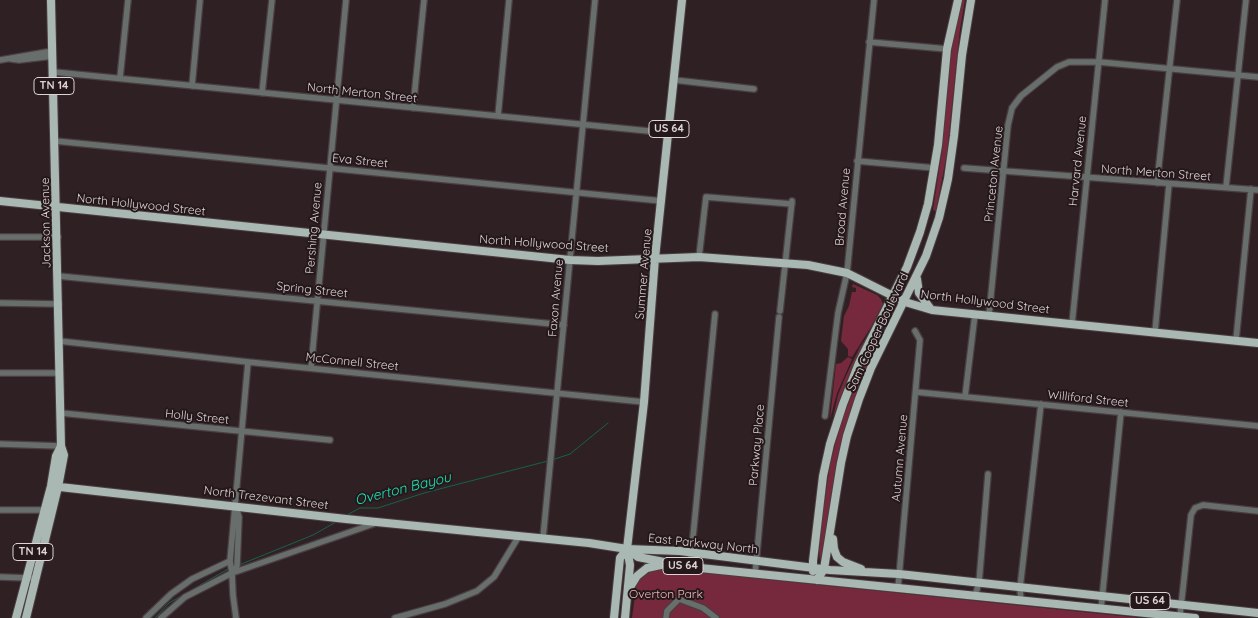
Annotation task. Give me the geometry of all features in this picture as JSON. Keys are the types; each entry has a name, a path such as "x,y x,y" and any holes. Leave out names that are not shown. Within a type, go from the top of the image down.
{"main road":[{"name":"Jackson Avenue","path":"16,618 26,577 61,472 64,455 61,446 58,237 51,0"},
{"name":"Summer Avenue","path":"627,549 644,402 655,258 682,0"},
{"name":"Sam Cooper Boulevard","path":"817,580 812,568 823,476 830,444 859,363 907,267 920,232 935,168 947,49 958,0"},
{"name":"Sam Cooper Boulevard","path":"817,580 824,569 847,436 871,368 905,302 939,218 948,179 962,55 971,0"},
{"name":"North Hollywood Street","path":"0,201 570,260 598,261 699,257 808,265 847,273 905,302 932,310 1258,343"},
{"path":"918,273 918,294 932,310"},
{"name":"Jackson Avenue","path":"55,486 56,456 61,446"},
{"path":"61,472 66,482 76,488"},
{"name":"North Trezevant Street","path":"55,486 598,544 627,549"},
{"name":"Jackson Avenue","path":"26,618 36,578 48,510"},
{"path":"831,528 837,557 850,566 870,572"},
{"path":"625,618 630,565 627,549"},
{"path":"614,618 620,558 627,549"},
{"name":"East Parkway North","path":"627,549 671,550 812,568 899,574 1102,597 1258,612"},
{"name":"East Parkway North","path":"627,549 638,558 690,567 1195,618"},
{"path":"628,590 637,576 647,568 669,563"}],"street":[{"path":"120,78 128,0"},
{"path":"192,86 200,0"},
{"path":"262,93 272,0"},
{"name":"Pershing Avenue","path":"311,368 346,0"},
{"path":"413,108 424,0"},
{"path":"498,116 509,0"},
{"name":"Faxon Avenue","path":"543,538 595,0"},
{"name":"Broad Avenue","path":"825,416 838,313 847,273 874,0"},
{"name":"Harvard Avenue","path":"1072,324 1105,0"},
{"path":"1157,183 1177,0"},
{"path":"1226,187 1246,0"},
{"path":"869,42 947,49"},
{"path":"0,60 18,56 53,54"},
{"name":"Princeton Avenue","path":"989,315 1008,125 1012,108 1021,96 1057,67 1069,62 1099,62 1258,77"},
{"name":"North Merton Street","path":"54,72 669,134"},
{"path":"674,80 754,89"},
{"name":"Eva Street","path":"55,141 662,201"},
{"path":"857,161 935,168"},
{"name":"North Merton Street","path":"964,168 1258,190"},
{"path":"1155,332 1169,184"},
{"path":"1236,340 1251,189"},
{"name":"Parkway Place","path":"699,257 706,197 792,202 755,574"},
{"path":"0,237 58,237"},
{"name":"Spring Street","path":"58,276 564,326"},
{"path":"0,304 58,304"},
{"path":"690,567 715,314"},
{"path":"965,396 975,314"},
{"name":"Autumn Avenue","path":"898,588 920,340 915,330"},
{"name":"McConnell Street","path":"59,341 644,402"},
{"path":"236,618 233,595 233,567 239,517 235,506 248,362"},
{"path":"0,372 60,373"},
{"name":"Williford Street","path":"916,392 1258,426"},
{"path":"1021,601 1020,588 1041,404"},
{"path":"1101,609 1121,412"},
{"name":"Holly Street","path":"61,413 330,440"},
{"path":"0,444 61,446"},
{"path":"975,596 979,583 988,474"},
{"path":"1180,616 1191,515 1195,508 1203,505 1258,511"},
{"path":"0,510 48,510"},
{"path":"146,618 171,594 192,579 379,522"},
{"path":"395,618 445,604 477,591 494,577 519,536"},
{"path":"161,618 185,597 233,567"},
{"path":"0,577 36,578"},
{"path":"666,618 667,611 679,599 703,608 716,618"}],"green space":[{"path":"962,0 965,0 960,29 947,153 936,211 933,210 942,150 949,71 953,39"},
{"path":"853,284 877,295 883,304 852,357 848,356 848,349 841,341 844,316 849,306 852,292 856,292 856,288 852,287"},
{"path":"872,329 833,418 838,395 845,378 860,347"},
{"path":"848,357 852,359 837,393 830,419 836,364 841,363"},
{"path":"866,361 868,362 850,411 837,459 825,550 820,561 822,519 830,464 842,419"},
{"name":"Overton Park","path":"653,569 1141,618 632,618 637,581 639,577"}],"waterway":[{"name":"Overton Bayou","path":"552,460 570,454 608,423"},
{"name":"Overton Bayou","path":"345,516 360,508 378,508 424,493 548,461"},
{"name":"Overton Bayou","path":"239,565 313,535 336,522"},
{"name":"Overton Bayou","path":"155,618 169,603 228,569"}]}
